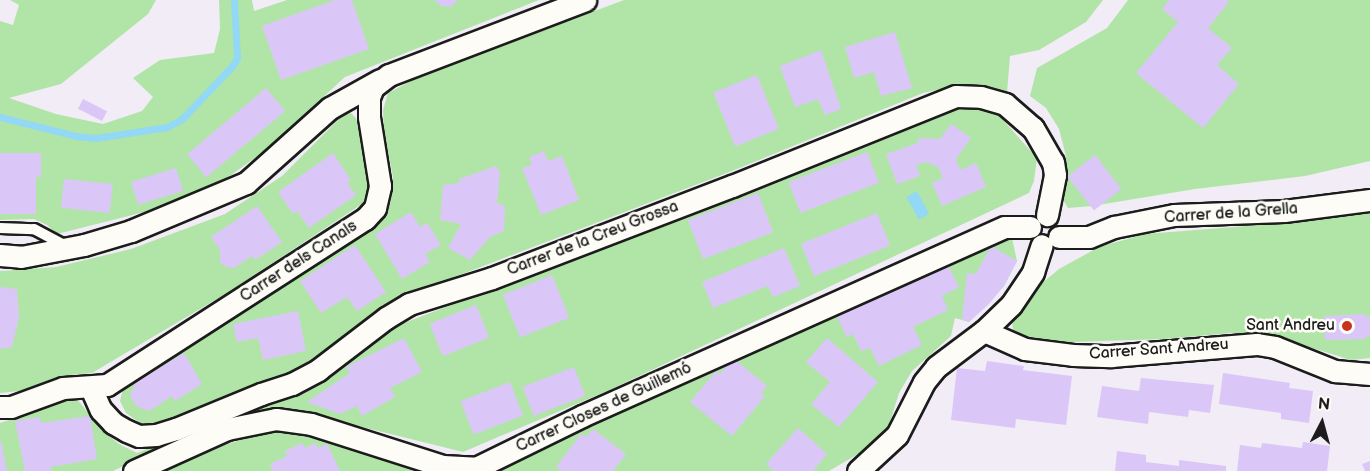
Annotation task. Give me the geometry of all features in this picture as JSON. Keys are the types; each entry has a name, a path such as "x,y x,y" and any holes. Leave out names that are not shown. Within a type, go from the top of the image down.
{"street":[{"name":"Carrer dels Canals","path":"0,407 11,407 63,388 92,388 119,379 365,219 375,208 380,186 369,117 369,97 373,87 388,75 585,0"},
{"path":"0,255 21,257 72,247 131,231 246,183 330,108 388,75"},
{"name":"Carrer de la Creu Grossa","path":"92,388 101,410 113,423 127,431 139,436 156,435 176,429 301,380 409,304 492,278 956,96 981,97 1005,104 1033,128 1053,162 1055,175 1038,221"},
{"name":"Carrer de la Grella","path":"1050,241 1089,237 1114,227 1174,215 1284,211 1370,200"},
{"path":"858,471 897,435 924,382 936,367 984,331 1011,305 1033,272 1058,223 1038,221"},
{"name":"Carrer Closes de Guillemó","path":"134,471 227,429 276,419 311,423 443,466 476,468 582,416 1005,227 1038,221"},
{"name":"Carrer Sant Andreu","path":"984,331 1025,349 1073,355 1112,356 1257,344 1275,347 1335,371 1370,374"}],"lane":[{"path":"0,228 34,229 61,244 72,247"}],"green space":[{"path":"10,0 156,0 148,14 61,84 9,98 56,114 103,124 142,111 153,97 133,78 160,60 214,53 220,29 219,0 252,0 254,11 287,0 539,0 345,77 265,151 221,182 180,203 57,234 47,225 34,219 0,220 0,21 13,25 19,5"},
{"path":"624,0 1103,0 1086,22 1039,50 1010,56 1007,93 961,85 923,93 732,171 418,291 390,304 289,375 154,424 140,423 126,413 120,401 123,388 385,218 391,201 393,177 384,132 383,110 388,93 415,79"},
{"path":"1128,0 1370,0 1370,161 1305,176 1195,189 1068,208 1062,198 1066,156 1059,129 1046,108 1030,96 1037,68 1107,28"},
{"path":"983,105 996,112 1037,158 1034,181 1029,193 607,391 463,452 282,407 184,437 113,471 0,471 0,423 76,398 103,431 119,444 137,453 256,404 279,399 314,385 374,339 399,325 966,106"},
{"path":"351,113 356,118 369,178 368,194 362,204 227,293 92,373 70,375 20,391 0,393 0,271 56,267 131,249 225,214 282,176 343,115"},
{"path":"1370,210 1370,358 1351,360 1309,347 1295,347 1294,343 1259,334 1231,333 1164,339 1041,343 1018,337 1013,330 1012,320 1028,295 1059,269 1099,247 1145,234 1312,221"},
{"path":"1005,237 1012,238 1017,261 1004,286 969,322 955,318 951,336 912,371 899,393 889,425 870,447 829,471 486,471"},
{"path":"289,429 305,431 432,471 158,471 210,449 269,432"}],"water":[{"path":"917,191 929,214 919,220 906,197"}],"building":[{"path":"335,0 352,0 369,49 281,80 262,26"},
{"path":"434,0 458,0 451,7 442,6"},
{"path":"1169,0 1226,0 1229,2 1208,28 1232,48 1217,65 1239,84 1203,128 1136,73 1178,22 1162,9"},
{"path":"895,32 912,88 881,96 874,72 854,78 845,47"},
{"path":"821,50 841,109 825,115 818,99 795,107 780,66"},
{"path":"757,75 779,129 735,146 713,93"},
{"path":"266,88 285,111 206,177 187,154"},
{"path":"83,99 107,111 102,121 78,109"},
{"path":"951,124 971,138 956,159 960,170 976,163 986,187 942,206 932,183 943,178 938,167 927,162 916,165 920,176 897,184 886,154 918,143 918,138 940,139"},
{"path":"544,151 548,161 562,156 579,200 541,215 522,168 532,165 529,157"},
{"path":"867,152 879,183 800,213 789,182"},
{"path":"0,153 41,153 41,177 36,177 36,214 0,214"},
{"path":"333,153 351,180 347,183 356,195 309,228 297,211 293,214 278,192"},
{"path":"1095,155 1121,189 1094,210 1067,177"},
{"path":"496,166 500,173 497,203 505,206 504,231 490,237 470,260 448,248 461,224 440,220 443,185 459,183 459,179"},
{"path":"176,168 183,191 138,205 131,182"},
{"path":"64,179 113,184 110,213 61,208"},
{"path":"758,193 773,232 703,259 688,220"},
{"path":"257,206 282,242 255,260 252,256 234,268 227,267 220,263 220,250 211,237"},
{"path":"411,212 420,227 427,223 441,245 425,254 430,262 402,279 375,234"},
{"path":"877,213 890,245 814,276 801,244"},
{"path":"355,245 386,292 357,311 347,297 321,313 300,281"},
{"path":"991,246 1017,261 1004,286 988,305 969,322 962,320 967,273 976,274"},
{"path":"784,248 800,286 773,297 768,286 713,308 702,282"},
{"path":"946,261 959,287 942,296 948,310 913,327 922,345 879,366 870,348 861,351 853,334 847,337 836,315"},
{"path":"552,275 569,318 520,338 503,295"},
{"path":"0,287 17,289 19,317 12,347 0,349"},
{"path":"476,305 489,337 443,356 430,324"},
{"path":"298,311 306,351 263,360 258,338 237,342 233,324"},
{"name":"Sant Andreu","path":"1363,314 1370,318 1370,334 1365,339 1325,340 1324,316"},
{"path":"404,338 422,372 390,388 395,397 362,416 357,406 340,414 307,402 350,373 346,367"},
{"path":"827,338 878,382 839,427 811,404 830,382 806,362"},
{"path":"184,353 202,384 175,401 172,396 149,411 136,406 130,395 136,382"},
{"path":"733,358 767,386 761,393 765,396 732,436 690,402 716,371 720,374"},
{"path":"987,361 1024,366 1023,370 1072,376 1066,425 1016,419 1015,428 951,420 957,368 985,371"},
{"path":"574,367 585,396 534,416 523,387"},
{"path":"1223,373 1290,383 1289,388 1313,391 1309,423 1281,419 1281,413 1219,404"},
{"path":"1141,378 1214,385 1210,413 1189,410 1188,417 1149,412 1148,424 1097,417 1102,386 1139,391"},
{"path":"510,382 523,416 473,435 461,401"},
{"path":"90,416 97,459 50,467 52,471 25,471 15,421 40,417 41,423"},
{"path":"798,428 827,454 813,471 774,471 766,464"},
{"path":"593,429 626,454 613,471 562,471 556,467 581,434 586,437"},
{"path":"1,441 7,471 0,471"},
{"path":"1303,442 1330,446 1327,471 1237,471 1240,445 1261,448 1262,443 1302,448"},
{"path":"302,443 305,448 316,443 318,448 327,444 340,471 273,471 270,464 287,456 285,451"},
{"path":"1117,451 1146,455 1146,462 1179,466 1179,460 1226,466 1226,471 1115,471"},
{"path":"1370,461 1370,471 1365,471 1362,464"}],"waterway":[{"path":"0,117 76,136 96,138 167,127 182,119 237,58 234,0"}],"place":[{"name":"Sant Andreu","path":"1347,326"}]}
